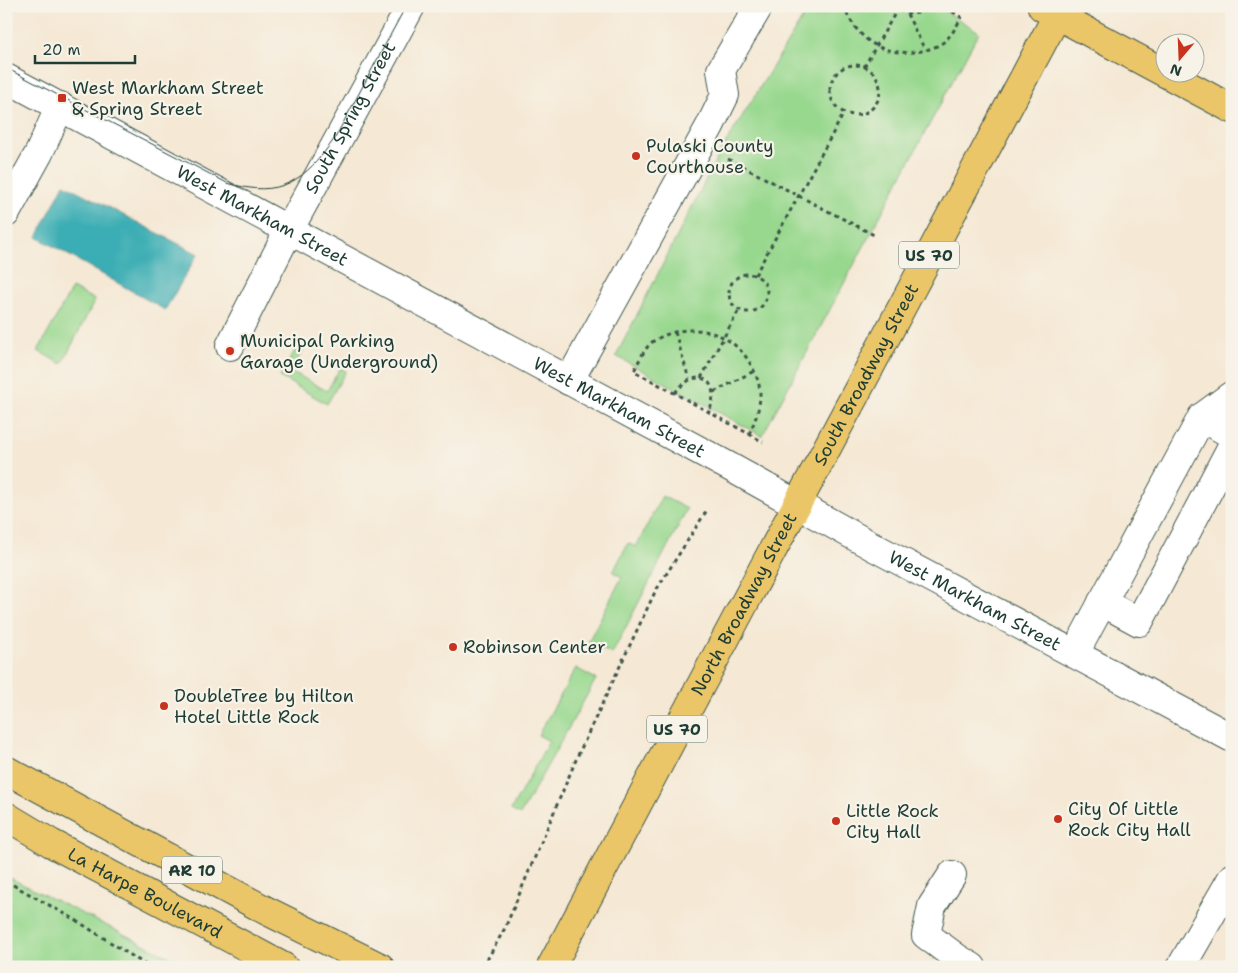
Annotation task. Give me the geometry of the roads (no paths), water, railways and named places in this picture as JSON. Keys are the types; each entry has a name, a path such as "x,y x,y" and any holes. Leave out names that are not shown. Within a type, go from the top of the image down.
{"main road":[{"path":"1053,9 1232,109"},
{"name":"South Broadway Street","path":"796,505 1053,9"},
{"name":"North Broadway Street","path":"554,960 796,505"},
{"name":"AR 10","path":"6,770 268,911 380,967"},
{"name":"La Harpe Boulevard","path":"6,816 51,843 284,967"}],"street":[{"name":"South Spring Street","path":"230,346 289,230 411,6"},
{"path":"569,381 710,126 725,95 721,70 759,6"},
{"name":"West Markham Street","path":"6,78 796,505 1232,738"},
{"path":"6,213 39,153 60,106"},
{"path":"1075,653 1202,417 1232,395"},
{"path":"1202,417 1232,435"},
{"path":"1102,602 1139,622 1232,446"},
{"path":"952,875 932,906 926,935 956,958 972,967"},
{"path":"1181,967 1232,878"}],"water":[{"path":"64,184 198,254 165,310 37,237"}],"tram line":[{"path":"6,68 227,183 262,189 277,187 290,183 313,165 335,138 406,6"}],"place":[{"name":"West Markham Street & Spring Street","path":"62,98"},
{"name":"Pulaski County Courthouse","path":"636,156"},
{"name":"Municipal Parking Garage (Underground)","path":"230,351"},
{"name":"Robinson Center","path":"453,647"},
{"name":"DoubleTree by Hilton Hotel Little Rock","path":"164,706"},
{"name":"City Of Little Rock City Hall","path":"1058,819"},
{"name":"Little Rock City Hall","path":"836,821"}]}
